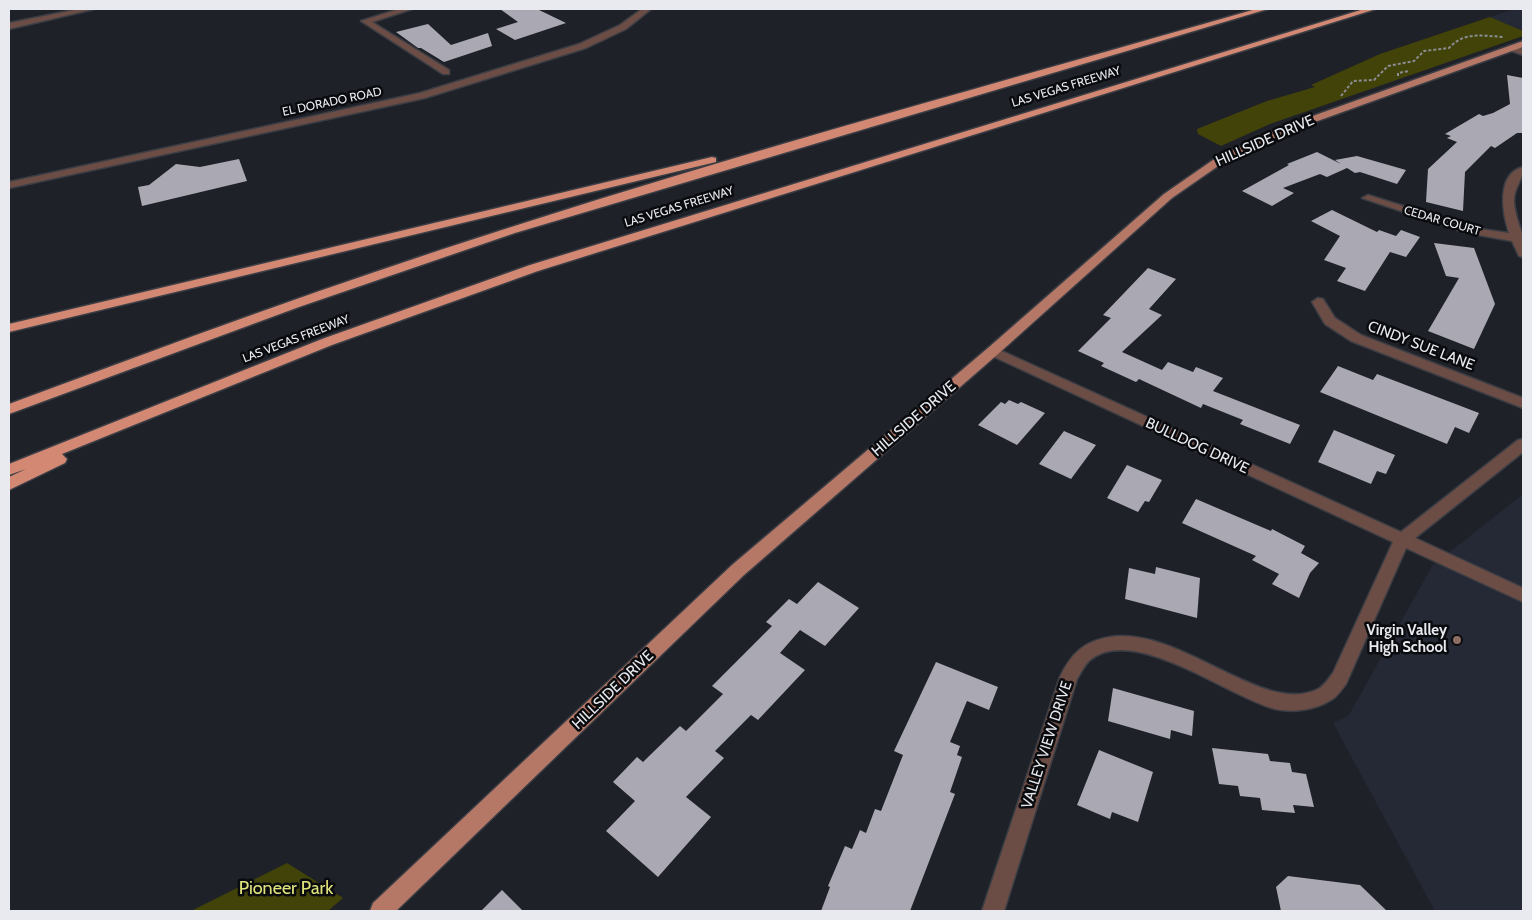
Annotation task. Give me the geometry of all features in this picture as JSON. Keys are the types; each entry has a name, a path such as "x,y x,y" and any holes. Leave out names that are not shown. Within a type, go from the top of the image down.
{"highway":[{"name":"LAS VEGAS FREEWAY","path":"9,410 243,321 439,254 583,208 1264,9"},
{"name":"LAS VEGAS FREEWAY","path":"9,470 213,386 336,338 534,268 1372,9"},
{"path":"9,328 619,181 837,133"},
{"path":"9,484 213,386"}],"main road":[{"name":"HILLSIDE DRIVE","path":"381,911 738,570 993,351 1168,196 1217,162 1283,130 1510,43 1523,44"}],"street":[{"path":"9,26 90,9"},
{"path":"408,9 365,21 446,72"},
{"name":"EL DORADO ROAD","path":"9,185 422,96 482,80 595,41 626,25 647,9"},
{"path":"1510,43 1523,52"},
{"path":"1523,170 1511,182 1508,190 1508,207 1520,238 1523,253"},
{"name":"CEDAR COURT","path":"1368,198 1471,231 1520,238"},
{"name":"CINDY SUE LANE","path":"1318,302 1330,321 1356,338 1523,403"},
{"name":"BULLDOG DRIVE","path":"993,351 1523,595"},
{"name":"VALLEY VIEW DRIVE","path":"993,911 1069,677 1083,656 1104,644 1133,643 1168,651 1210,670 1243,690 1273,702 1301,704 1326,694 1340,678 1402,540 1523,444"}],"path":[{"path":"1488,36 1489,31"},
{"path":"1338,98 1353,81 1374,80 1388,66 1414,61 1424,50 1450,48 1456,40 1465,36 1488,36 1510,43"}],"shaded area":[{"path":"1514,9 1523,9 1523,31 1490,17"},
{"name":"Virgin Valley High School","path":"1523,494 1523,911 1435,911 1333,723 1349,715 1432,566"}],"green space":[{"path":"1490,17 1523,31 1523,36 1270,124 1221,146 1198,134 1197,129 1267,101 1315,87 1311,85 1380,54"},
{"name":"Pioneer Park","path":"287,863 343,898 328,911 191,911"}],"building":[{"path":"500,9 537,9 566,23 515,40 496,29 518,22"},
{"path":"428,24 451,45 488,33 492,46 444,62 418,48 396,32"},
{"path":"1507,75 1523,78 1523,133 1517,133 1495,148 1491,146 1465,172 1463,211 1426,202 1428,169 1457,142 1447,138 1451,136 1445,134 1479,114 1483,116 1493,113 1510,104"},
{"path":"1317,152 1341,164 1335,160 1357,156 1406,170 1397,184 1360,172 1355,173 1347,168 1327,177 1320,174 1283,188 1294,193 1272,206 1242,191 1289,165 1287,164"},
{"path":"239,159 247,181 142,206 138,187 149,185 176,164 200,167"},
{"path":"1332,210 1377,232 1379,230 1396,236 1401,230 1420,237 1406,257 1390,252 1365,291 1337,281 1346,268 1324,260 1340,236 1311,221"},
{"path":"1434,243 1474,248 1495,304 1474,349 1428,331 1459,278 1446,276"},
{"path":"1148,268 1176,279 1149,309 1162,315 1122,352 1162,370 1168,362 1193,372 1196,367 1223,378 1213,391 1300,425 1290,444 1240,424 1243,420 1203,404 1201,408 1139,379 1136,382 1101,366 1104,363 1078,351 1111,318 1103,315"},
{"path":"1338,366 1373,380 1377,374 1479,413 1469,433 1455,427 1447,444 1320,392"},
{"path":"1009,400 1018,404 1021,402 1045,413 1017,445 978,425 1001,402 1005,404"},
{"path":"1334,430 1395,455 1386,474 1377,471 1371,484 1318,462"},
{"path":"1064,431 1096,445 1071,479 1039,464"},
{"path":"1127,465 1162,480 1149,502 1145,501 1138,512 1107,498"},
{"path":"1196,499 1271,531 1272,529 1305,546 1301,553 1319,563 1310,573 1299,598 1272,584 1279,574 1252,560 1256,556 1182,523"},
{"path":"1156,567 1200,578 1197,618 1125,599 1129,568 1155,574"},
{"path":"818,582 859,608 825,646 800,630 780,653 805,670 758,720 751,715 715,751 724,758 686,797 711,817 658,877 606,831 635,801 613,782 637,757 643,762 680,726 686,731 723,694 712,686 772,626 766,622 789,599 797,604"},
{"path":"936,662 998,687 989,710 967,701 950,742 960,746 957,755 962,757 950,792 955,794 910,911 821,911 830,887 828,886 845,846 852,849 860,830 866,833 875,809 881,811 903,755 894,751"},
{"path":"1113,688 1194,711 1192,736 1171,730 1170,739 1108,721"},
{"path":"1212,748 1268,754 1270,761 1290,763 1292,772 1306,774 1314,807 1293,805 1295,813 1262,810 1260,798 1240,796 1238,786 1219,784"},
{"path":"1099,750 1153,772 1138,822 1112,812 1110,819 1077,805"},
{"path":"1288,876 1360,885 1387,911 1281,911 1276,887"},
{"path":"502,890 523,911 481,911"}],"place":[{"name":"Virgin Valley High School","path":"1457,640"}]}
